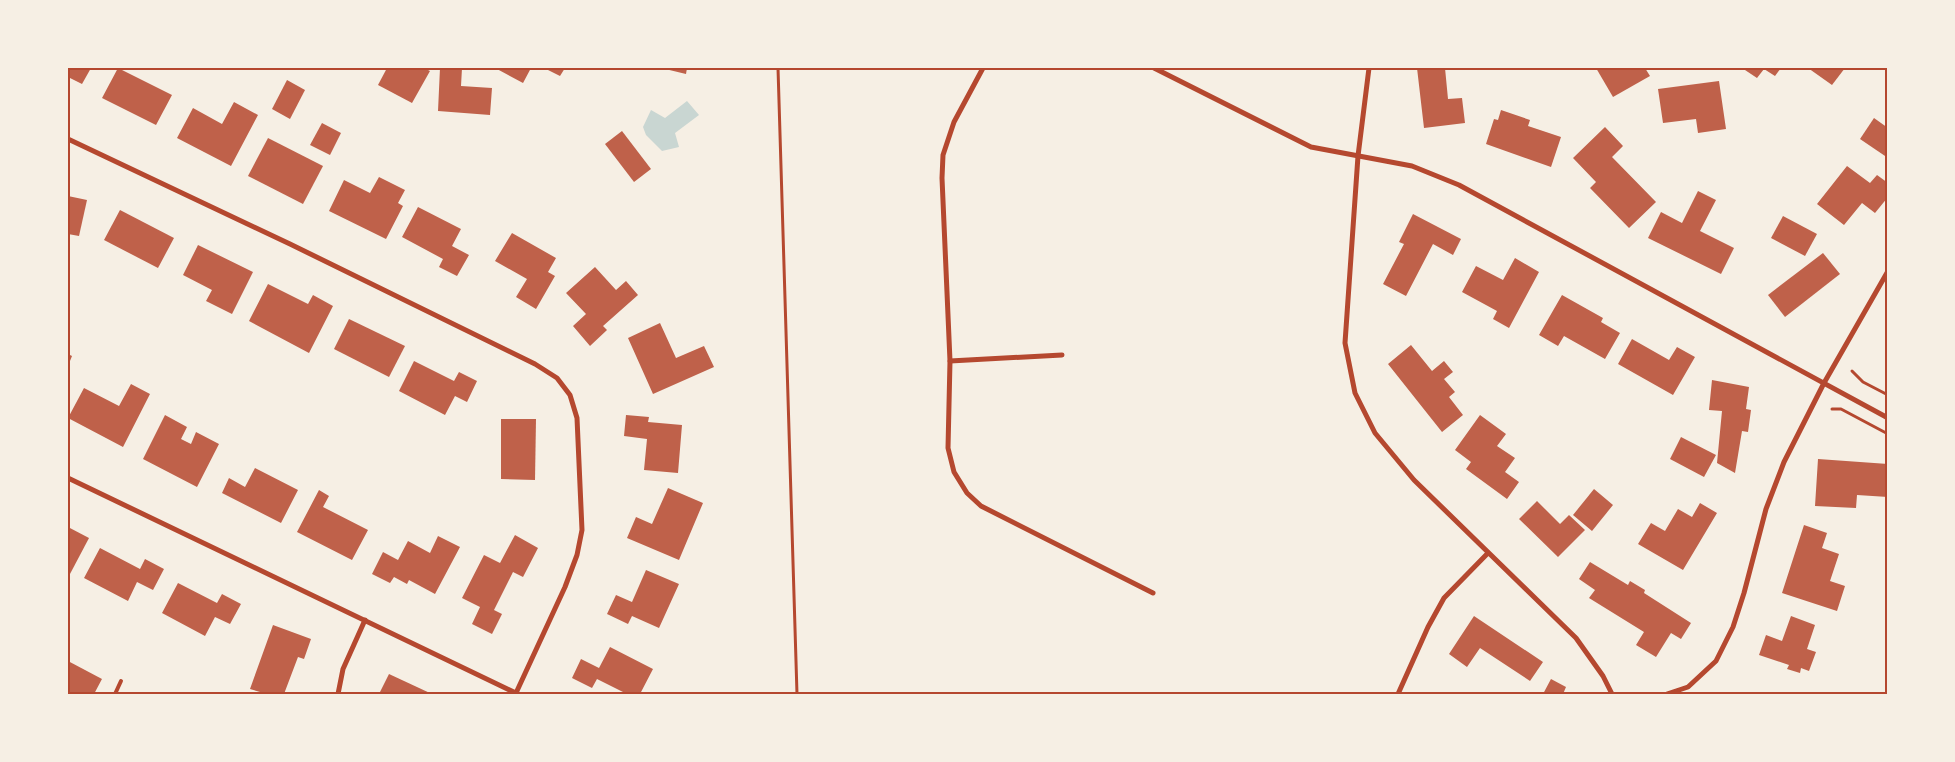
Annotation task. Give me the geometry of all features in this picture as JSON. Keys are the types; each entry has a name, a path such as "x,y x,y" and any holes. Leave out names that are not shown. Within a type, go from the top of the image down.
{"street":[{"path":"983,68 954,122 943,155 942,178 950,362 948,448 954,472 967,493 981,506 1153,593"},
{"path":"1154,68 1311,147 1412,166 1459,185 1888,418"},
{"path":"1369,68 1358,156 1345,343 1355,393 1376,433 1414,480 1576,638 1603,676 1612,694"},
{"path":"68,139 518,355 557,378 570,395 577,418 582,530 577,555 565,587 517,694 68,478"},
{"path":"1667,694 1688,687 1716,661 1733,627 1766,509 1784,462 1824,383 1888,271"},
{"path":"950,362 1062,355"},
{"path":"1398,694 1428,626 1444,598 1488,553"},
{"path":"338,694 343,669 365,620"}],"lane":[{"path":"115,694 122,681"}],"path":[{"path":"778,68 797,694"},
{"path":"1852,371 1863,382 1888,395"},
{"path":"1832,409 1841,409 1888,434"}],"shaded area":[{"path":"687,101 699,115 675,133 679,147 662,151 646,135 643,127 651,110 665,118"}],"building":[{"path":"68,68 91,68 82,84 68,77"},
{"path":"118,68 172,95 156,125 102,98"},
{"path":"387,68 424,68 430,71 412,103 378,85"},
{"path":"440,68 462,68 461,86 492,88 490,115 438,111"},
{"path":"498,68 531,68 523,83"},
{"path":"544,68 565,68 560,76"},
{"path":"661,68 687,68 686,74"},
{"path":"1417,68 1445,68 1448,99 1462,98 1465,123 1424,128"},
{"path":"1596,68 1645,68 1650,76 1613,97"},
{"path":"1742,68 1781,68 1775,76 1764,69 1757,78"},
{"path":"1808,68 1845,68 1832,85"},
{"path":"287,80 305,90 290,119 272,109"},
{"path":"1719,81 1726,129 1698,133 1696,119 1663,123 1658,89"},
{"path":"234,102 258,115 231,166 177,138 193,108 222,124"},
{"path":"1501,110 1530,120 1528,126 1561,137 1551,167 1486,144 1494,119 1498,120"},
{"path":"1874,118 1888,128 1888,158 1860,139"},
{"path":"322,123 341,133 330,155 310,145"},
{"path":"1605,127 1623,146 1612,157 1656,202 1629,228 1590,188 1596,182 1573,158"},
{"path":"622,131 651,169 634,182 605,144"},
{"path":"268,138 323,166 303,204 248,176"},
{"path":"1847,166 1870,183 1877,175 1888,183 1888,197 1875,213 1862,203 1844,225 1817,204"},
{"path":"379,177 405,190 398,203 403,206 386,239 329,211 344,180 370,193"},
{"path":"1698,191 1716,200 1700,231 1734,248 1721,274 1648,238 1661,212 1682,223"},
{"path":"68,196 87,200 79,236 68,234"},
{"path":"418,207 461,229 452,246 469,255 457,276 439,267 443,259 402,237"},
{"path":"120,210 174,238 158,268 104,240"},
{"path":"1413,214 1461,239 1453,255 1433,244 1406,296 1383,284 1404,244 1399,242"},
{"path":"1783,216 1817,234 1805,256 1771,238"},
{"path":"512,233 556,258 548,272 555,276 536,309 516,297 527,279 495,261"},
{"path":"198,245 253,272 232,314 206,301 212,290 183,275"},
{"path":"1823,253 1840,274 1785,317 1768,295"},
{"path":"1515,258 1539,272 1509,328 1493,319 1497,311 1462,292 1476,266 1503,280"},
{"path":"595,267 616,290 626,281 638,295 603,326 607,330 590,346 573,326 586,314 566,293"},
{"path":"268,284 308,304 313,295 333,306 309,353 249,321"},
{"path":"1562,295 1603,318 1601,322 1620,333 1605,359 1564,336 1558,346 1539,335"},
{"path":"349,319 405,346 389,377 334,349"},
{"path":"660,323 676,358 704,346 714,367 653,394 628,338"},
{"path":"1632,339 1669,360 1677,347 1695,357 1673,395 1618,364"},
{"path":"1411,345 1432,371 1444,361 1453,372 1444,379 1455,392 1449,397 1463,415 1442,432 1388,364"},
{"path":"68,354 72,356 68,366"},
{"path":"414,361 454,381 459,372 477,381 467,402 455,396 445,415 399,391"},
{"path":"1712,380 1749,387 1746,409 1751,410 1748,432 1742,431 1735,473 1717,463 1722,411 1709,410"},
{"path":"131,384 150,394 123,447 68,418 84,388 119,406"},
{"path":"165,415 187,427 181,439 191,444 196,432 219,444 197,487 143,459"},
{"path":"626,415 649,417 648,422 682,425 678,473 644,470 647,439 624,436"},
{"path":"1480,415 1506,434 1497,446 1515,458 1505,472 1519,482 1507,499 1466,469 1471,462 1455,450"},
{"path":"501,419 536,419 535,480 501,479"},
{"path":"1681,437 1716,455 1704,477 1670,459"},
{"path":"1818,459 1888,464 1888,497 1857,495 1856,508 1815,506"},
{"path":"255,468 298,490 281,523 222,493 229,478 245,487"},
{"path":"668,488 703,503 679,560 627,538 636,517 652,524"},
{"path":"1594,489 1613,505 1592,531 1573,515"},
{"path":"319,490 329,496 323,507 368,530 352,560 297,532"},
{"path":"1537,501 1560,524 1569,515 1585,530 1558,557 1519,519"},
{"path":"1700,503 1717,513 1683,570 1638,544 1651,523 1665,531 1678,509 1692,517"},
{"path":"1804,525 1827,533 1822,548 1839,554 1830,581 1845,586 1837,611 1782,593"},
{"path":"68,527 89,538 70,574 68,573"},
{"path":"515,535 538,548 523,577 513,572 494,610 502,614 492,634 472,624 480,607 462,598 484,555 500,563"},
{"path":"438,536 460,547 435,594 409,580 407,584 394,577 390,583 372,574 383,552 398,560 408,541 430,553"},
{"path":"100,548 140,569 145,559 164,569 153,590 137,582 128,601 84,578"},
{"path":"1590,562 1628,585 1630,581 1645,590 1644,593 1691,623 1681,639 1671,633 1656,657 1636,645 1644,632 1589,598 1595,590 1579,579"},
{"path":"646,570 679,584 659,628 632,616 628,624 607,614 616,595 632,602"},
{"path":"178,583 217,603 222,594 241,604 230,624 215,617 205,636 162,613"},
{"path":"1474,616 1543,662 1530,681 1480,648 1467,667 1449,654"},
{"path":"1791,616 1815,625 1807,649 1816,652 1809,671 1801,668 1800,673 1787,669 1789,665 1759,655 1766,635 1782,641"},
{"path":"273,625 311,639 304,659 298,657 284,694 267,694 250,689"},
{"path":"610,647 653,669 640,694 627,694 597,679 592,688 572,678 581,659 599,668"},
{"path":"68,661 102,679 94,694 68,694"},
{"path":"389,674 432,694 379,694"},
{"path":"1551,679 1566,687 1563,694 1543,694"}]}
